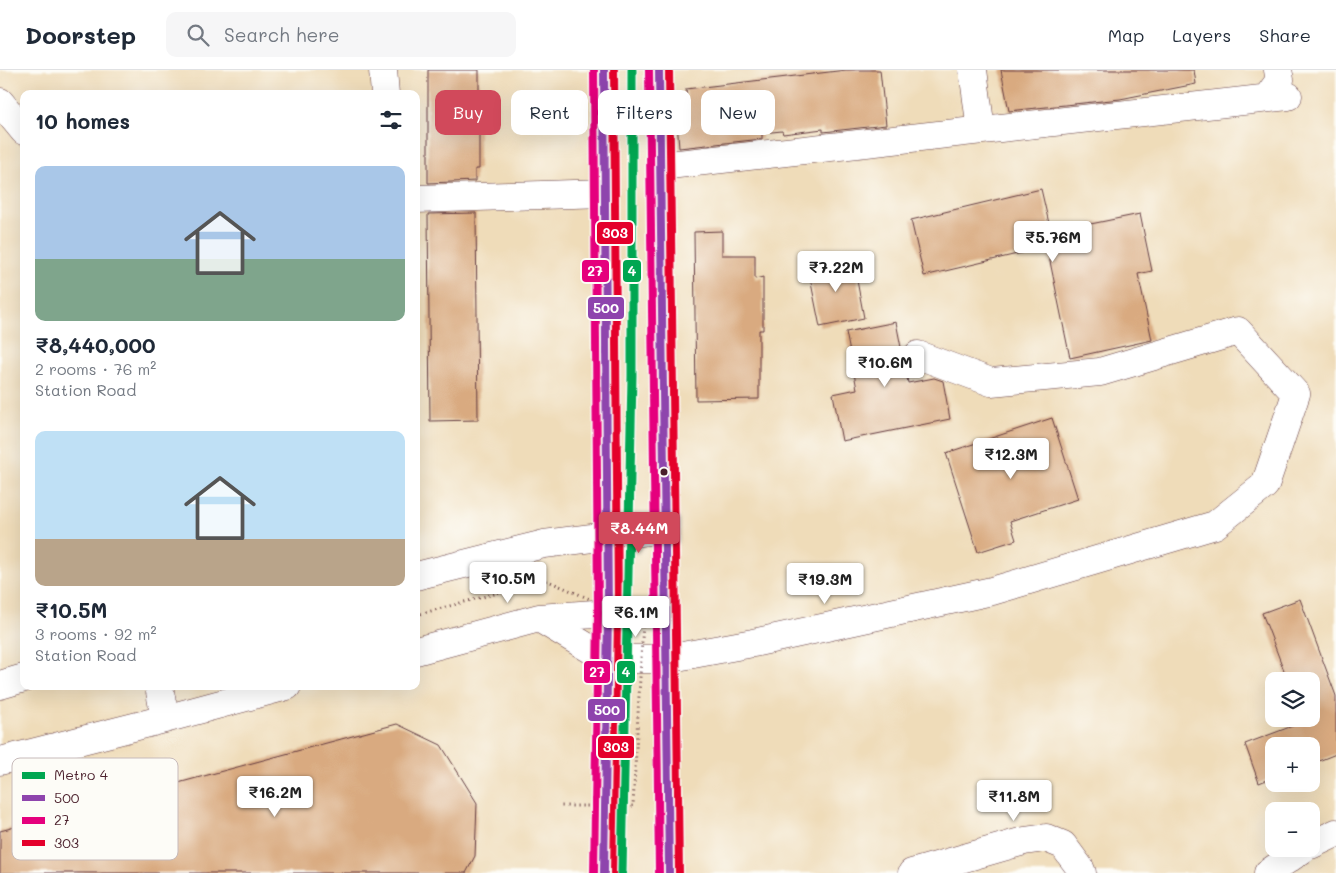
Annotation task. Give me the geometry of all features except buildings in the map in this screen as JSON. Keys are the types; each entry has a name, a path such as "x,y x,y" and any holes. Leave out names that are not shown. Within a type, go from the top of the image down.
{"main road":[{"path":"604,70 608,536 604,873"},
{"path":"659,70 669,873"}],"street":[{"path":"383,70 385,90"},
{"path":"973,70 981,130"},
{"path":"660,166 1278,97 1280,80 1278,70"},
{"path":"0,102 20,126"},
{"path":"420,199 604,193"},
{"path":"539,618 607,659 666,659 762,641 992,591 1215,525 1265,485 1296,394 1238,331 1100,372 991,382 918,355"},
{"path":"420,575 544,544 664,529"},
{"path":"420,650 539,618 608,613"},
{"path":"0,685 20,679"},
{"path":"160,690 165,719"},
{"path":"0,761 272,690"},
{"path":"1320,841 1336,833"},
{"path":"912,873 1024,841 1046,838 1063,845 1082,873"},
{"path":"1268,873 1291,857"}],"path":[{"path":"420,613 546,580 643,622 633,806 560,806"}],"metro line":[{"name":"4","path":"622,873 632,376 632,70"}],"transit line":[{"name":"27","path":"594,70 598,613 594,873"},
{"name":"500","path":"604,70 608,613 604,873"},
{"name":"303","path":"614,70 618,613 614,873"},
{"name":"27","path":"649,70 659,873"},
{"name":"500","path":"659,70 669,873"},
{"name":"303","path":"669,70 679,873"}]}
